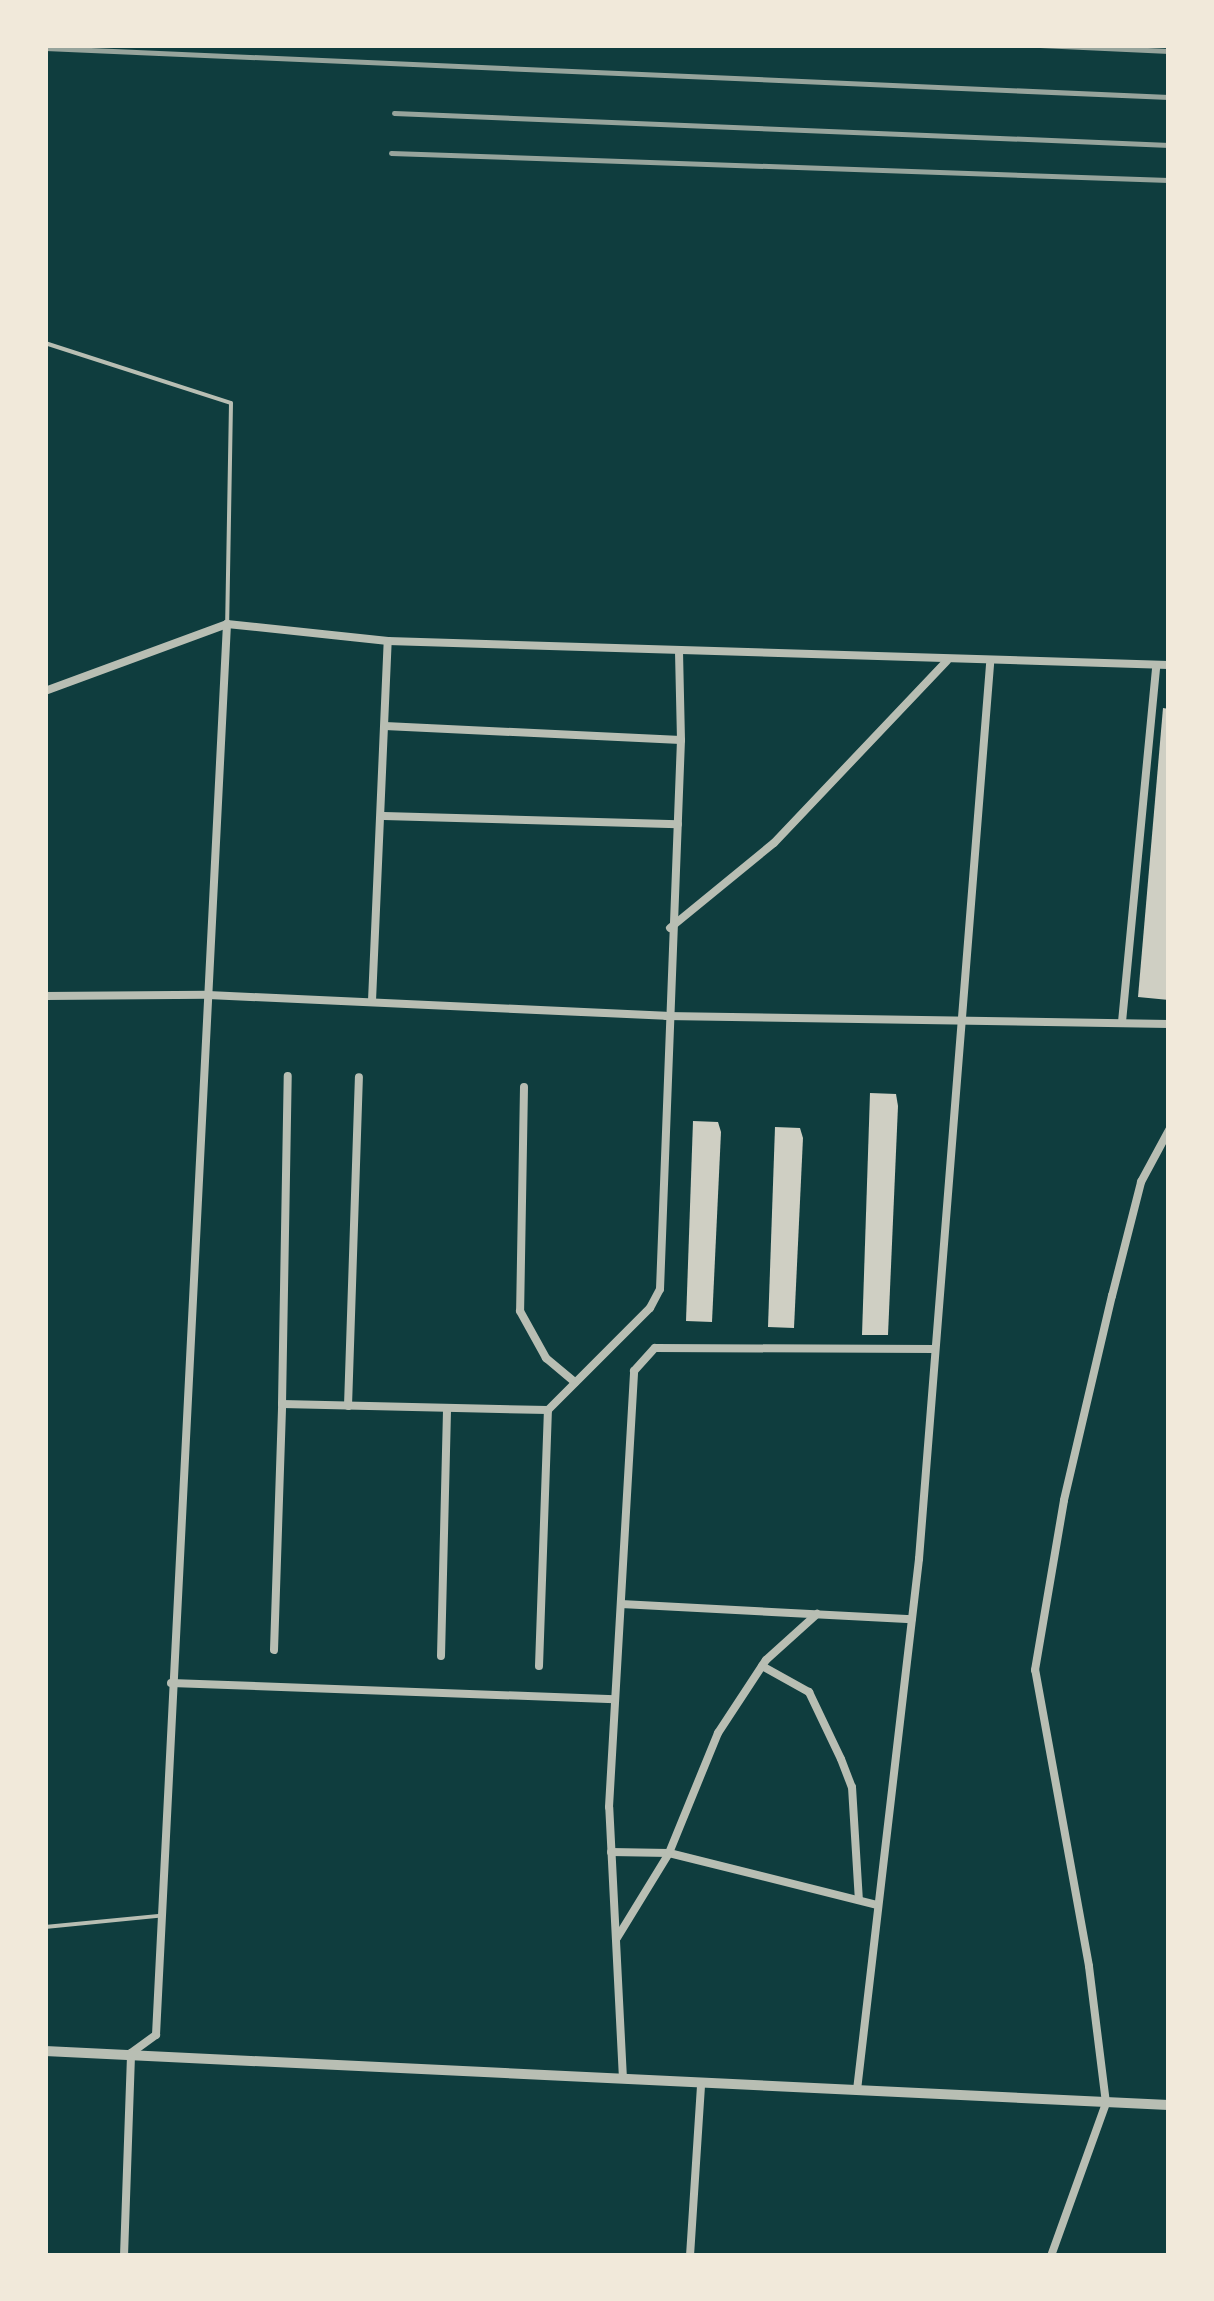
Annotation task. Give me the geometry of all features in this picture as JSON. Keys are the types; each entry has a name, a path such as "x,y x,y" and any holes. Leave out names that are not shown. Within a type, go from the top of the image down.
{"street":[{"path":"131,2053 156,2034 158,1916 227,624"},
{"path":"45,691 227,624 388,641 990,664 1169,666"},
{"path":"372,1001 384,816 388,641"},
{"path":"539,1666 548,1410 650,1308 660,1289 666,1016 681,740 679,650"},
{"path":"670,928 774,843 948,661"},
{"path":"856,2090 912,1619 990,664"},
{"path":"1122,1022 1156,666"},
{"path":"385,726 681,740"},
{"path":"384,816 678,824"},
{"path":"45,996 208,995 666,1016 1169,1024"},
{"path":"274,1650 288,1076"},
{"path":"348,1406 359,1077"},
{"path":"524,1087 520,1311 546,1358 575,1382"},
{"path":"1052,2256 1106,2102 1092,1985 1035,1670 1064,1500 1112,1296 1141,1182 1169,1130"},
{"path":"623,2079 611,1852 615,1700 634,1371 655,1348 935,1349"},
{"path":"282,1404 548,1410"},
{"path":"441,1656 447,1408"},
{"path":"620,1604 912,1619"},
{"path":"616,1939 670,1853 718,1733 762,1666 817,1614"},
{"path":"762,1666 809,1692 852,1787 860,1900"},
{"path":"170,1683 615,1700"},
{"path":"611,1852 670,1853 878,1905"},
{"path":"45,2052 131,2053 1169,2105"},
{"path":"124,2256 131,2053"},
{"path":"690,2256 701,2084"}],"lane":[{"path":"45,343 231,403 227,624"},
{"path":"45,1927 158,1916"}],"building":[{"path":"1163,708 1169,709 1169,1000 1138,997"},
{"path":"870,1093 896,1094 898,1106 888,1335 862,1335"},
{"path":"693,1121 718,1122 721,1132 712,1322 686,1321"},
{"path":"775,1127 800,1128 803,1138 794,1328 768,1327"}],"railway":[{"path":"1040,45 1169,51"},
{"path":"45,48 1169,97"},
{"path":"394,113 1169,145"},
{"path":"391,153 1169,180"}]}
